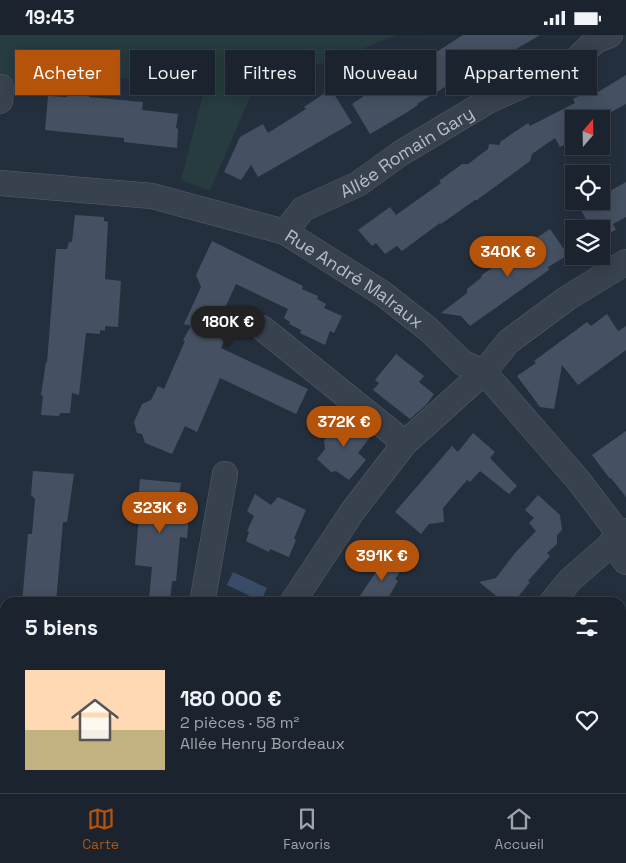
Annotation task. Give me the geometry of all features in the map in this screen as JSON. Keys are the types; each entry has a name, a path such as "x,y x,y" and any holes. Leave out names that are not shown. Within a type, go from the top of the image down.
{"street":[{"name":"Allée Romain Gary","path":"285,232 303,209 358,184 401,153 488,101 543,76 569,67 595,41 610,35"},
{"name":"Rue André Malraux","path":"0,183 152,196 285,232 382,293 428,329 463,363 484,372 579,481 619,536 626,562"},
{"path":"296,597 352,513 406,443 484,372 508,342 566,299 626,262"},
{"path":"262,328 406,443"},
{"path":"203,597 225,474"},
{"path":"556,597 570,580 619,536"}],"green space":[{"path":"0,35 396,35 360,50 325,50 325,62 315,66 315,50 225,50 225,95 251,95 210,191 181,180 203,95 215,95 215,50 130,50 130,79 120,78 120,50 15,50 15,82 0,79"}],"water":[{"path":"233,572 267,588 263,597 252,597 227,585"}],"building":[{"path":"463,35 540,35 514,50 446,50 446,86 436,92 436,52"},
{"path":"626,75 626,104 610,113 610,110 565,110 565,144 560,147 555,138 532,154 530,161 402,251 397,246 385,254 376,243 372,246 358,230 390,207 396,215 441,183 439,181 462,164 468,164 488,149 489,144 500,145 500,142 528,123 530,126 575,103 573,99 581,95 597,95 597,93"},
{"path":"325,93 325,95 335,95 352,123 258,177 251,165 241,180 224,172 240,137 263,124 268,133 306,109 304,107"},
{"path":"68,95 89,95 89,97 143,102 142,110 178,114 176,128 178,129 177,148 124,142 124,138 45,130 48,96 66,97"},
{"path":"365,95 432,95 370,134 352,104"},
{"path":"626,182 626,217 613,224 616,230 610,233 610,220 586,220 581,210 610,210 610,191"},
{"path":"75,215 104,217 104,221 108,222 105,279 121,281 118,327 105,326 105,331 100,330 100,334 86,333 79,395 72,393 70,413 60,413 59,416 41,415 43,396 41,395 47,362 56,249 67,249 69,242 72,242"},
{"path":"550,229 565,251 565,257 548,267 549,270 470,326 461,316 441,313 467,293 467,289 481,278 482,275"},
{"path":"212,241 303,286 302,289 318,296 317,299 326,304 324,308 342,316 334,333 330,331 325,345 300,333 301,330 289,324 290,322 284,318 288,309 236,284 218,323 230,329 221,348 308,389 296,414 220,378 197,432 185,426 172,454 145,443 142,434 137,433 134,422 142,404 151,400 158,386 164,389 185,341 183,340 191,326 184,324 201,287 196,275"},
{"path":"607,314 618,331 626,326 626,350 578,385 562,365 554,409 540,407 517,376 587,322 591,326"},
{"path":"396,354 424,376 419,382 434,394 426,405 410,419 373,390 379,383 375,380"},
{"path":"344,415 371,436 358,453 366,460 349,480 336,471 331,472 317,459 325,449 324,440"},
{"path":"626,431 626,497 592,455"},
{"path":"473,433 495,452 490,458 517,486 509,494 480,471 470,482 467,480 443,508 444,522 429,524 421,534 395,512 452,446 458,452"},
{"path":"33,471 74,474 67,522 63,522 57,597 23,597 28,534 32,534 35,499 31,495"},
{"path":"140,479 181,483 178,505 185,507 185,515 189,515 187,538 180,537 176,581 172,581 170,597 149,597 152,567 135,565 139,515 137,515"},
{"path":"255,494 271,505 278,497 306,510 294,538 296,540 289,557 270,549 269,552 246,541 249,532 247,531 254,516 247,511"},
{"path":"538,495 560,515 562,530 557,535 557,544 547,553 550,556 528,581 530,582 518,597 498,597 479,582 496,578 515,553 536,531 529,523 534,518 525,510"},
{"path":"389,553 405,564 395,579 398,581 389,597 359,597"}]}
